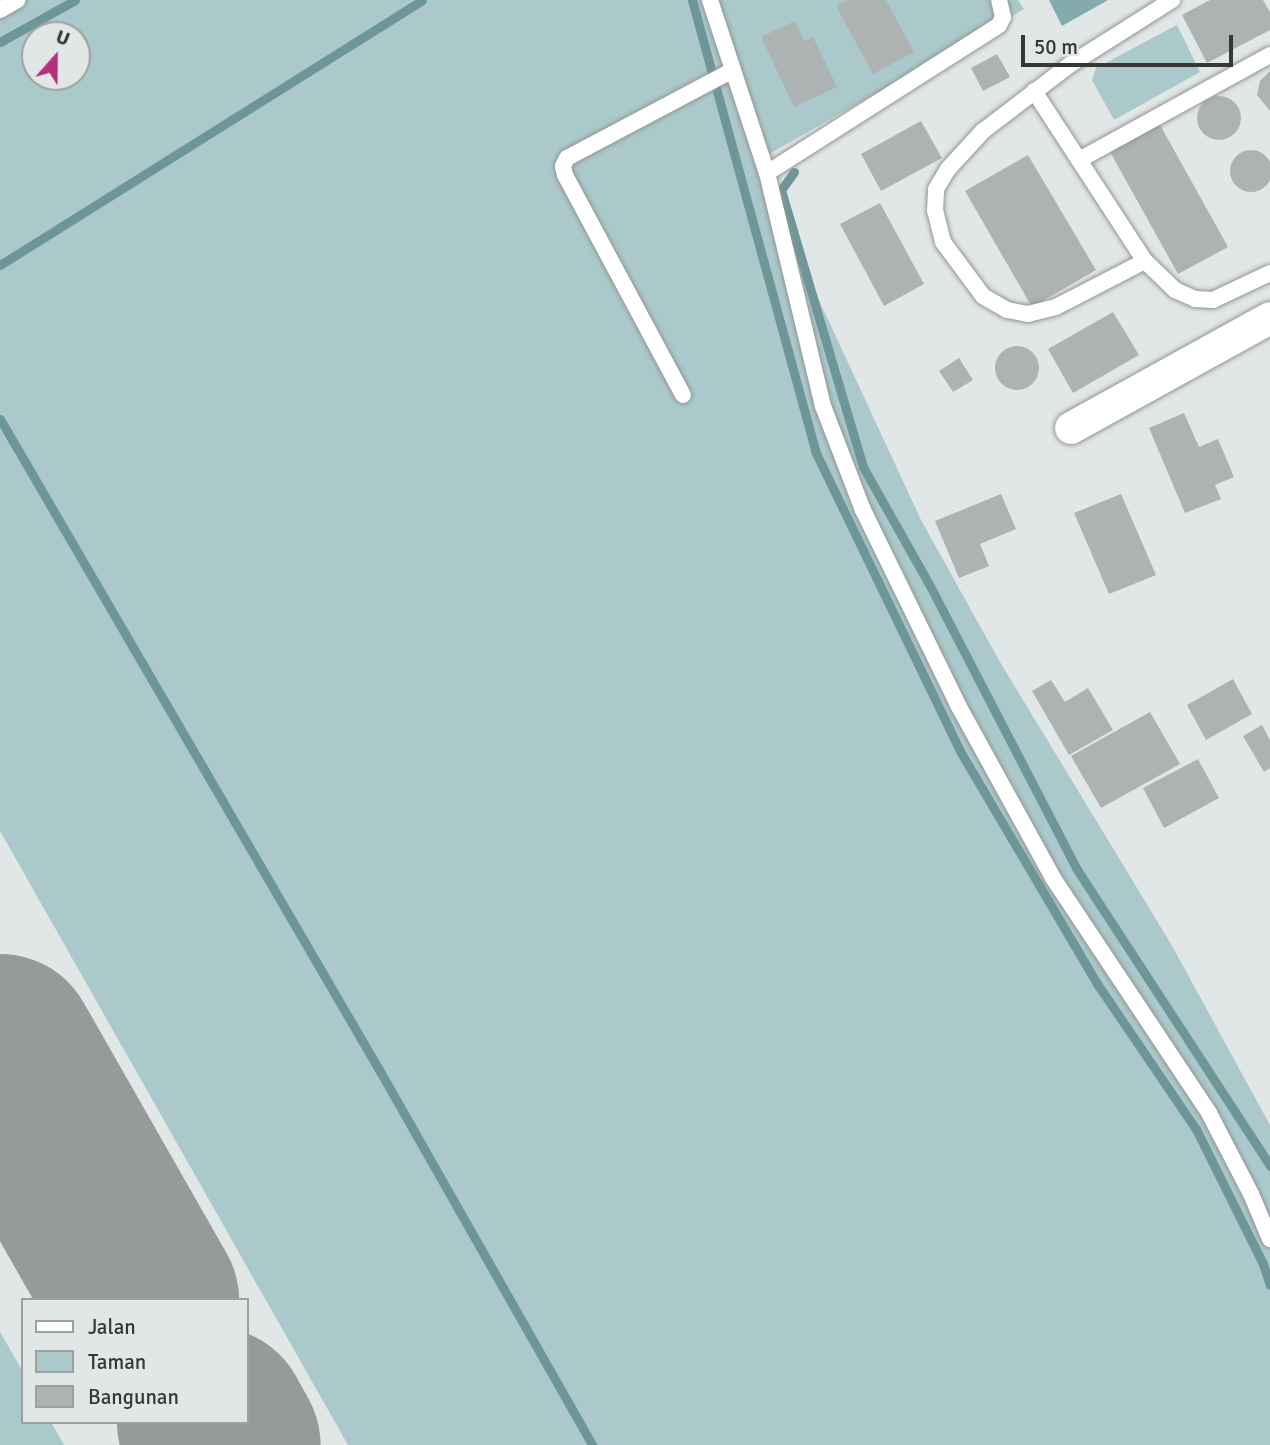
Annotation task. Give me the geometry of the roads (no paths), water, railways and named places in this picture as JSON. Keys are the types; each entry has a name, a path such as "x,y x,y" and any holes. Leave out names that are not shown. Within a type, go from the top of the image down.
{"street":[{"path":"1071,428 1270,318"}],"lane":[{"path":"0,10 17,0"},
{"path":"710,0 727,73 767,173 823,406 863,510 958,705 1053,878 1209,1113 1251,1194 1270,1239"},
{"path":"767,173 999,26 1003,17 999,0"},
{"path":"1145,261 1056,307 1028,314 1007,310 983,296 943,242 935,211 936,189 948,169 983,131 1071,64 1171,0"},
{"path":"1079,160 1270,55"},
{"path":"683,395 565,176 563,166 567,159 727,73"},
{"path":"1034,91 1145,261 1175,290 1195,299 1213,300 1270,274"}],"waterway":[{"path":"0,42 75,0"},
{"path":"0,265 422,0"},
{"path":"692,0 815,451 960,751 1098,985 1196,1129 1263,1264 1270,1285"},
{"path":"794,172 781,190 863,467 929,584 1076,868 1270,1166"},
{"path":"0,419 381,1073 592,1445"}]}
